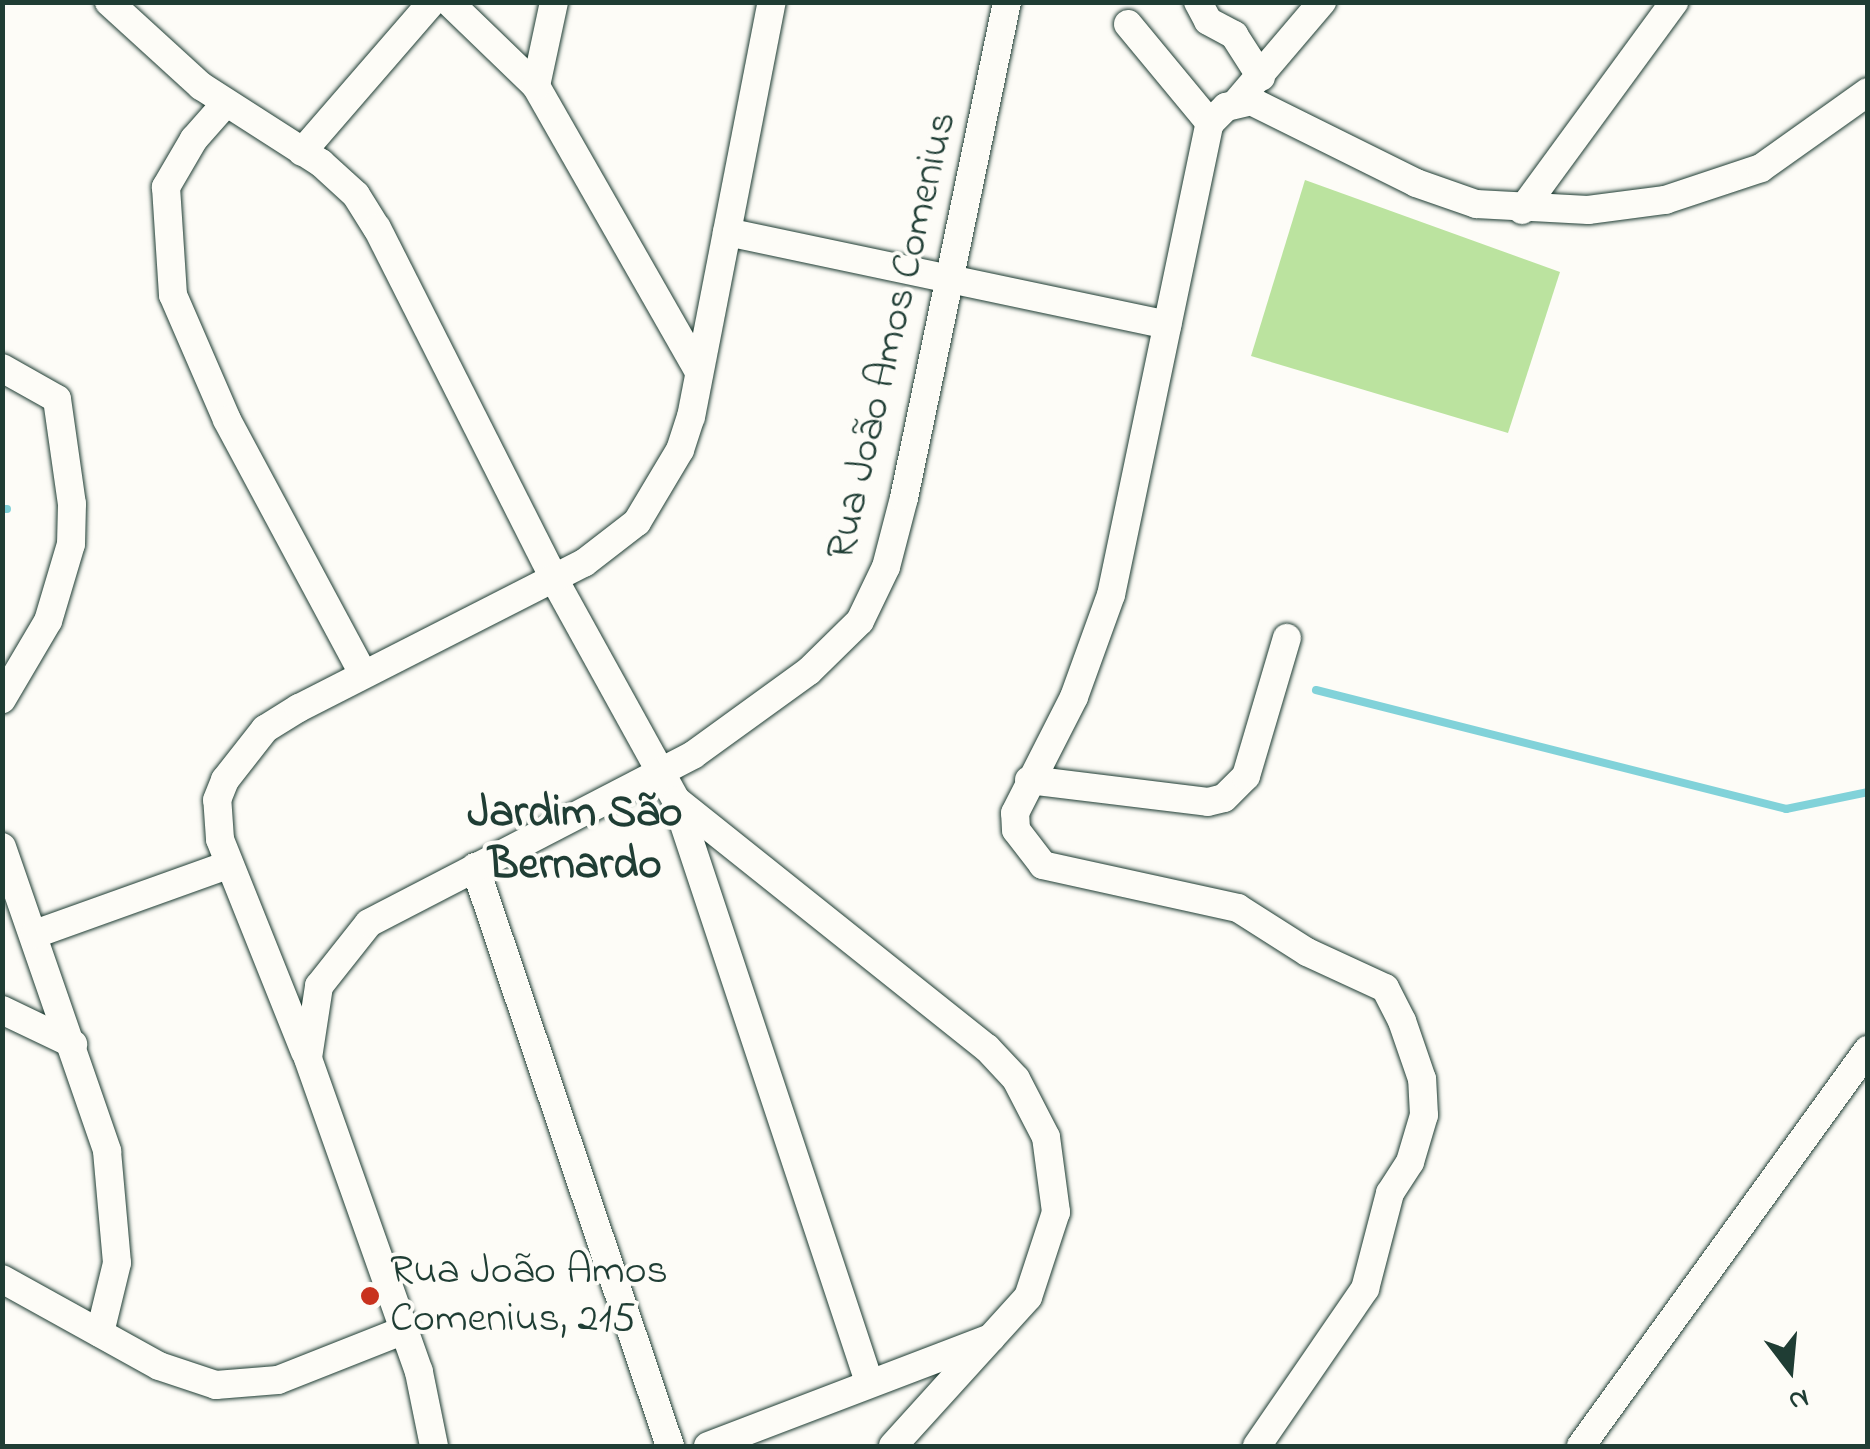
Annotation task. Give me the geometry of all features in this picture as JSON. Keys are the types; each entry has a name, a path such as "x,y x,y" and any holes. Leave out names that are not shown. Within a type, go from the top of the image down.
{"street":[{"path":"108,2 225,104 302,152 356,195 377,228 554,579 676,800 869,1382"},
{"path":"302,152 432,2"},
{"path":"449,2 536,86 698,370"},
{"path":"536,86 554,2"},
{"path":"308,1058 228,865 217,800 238,757 265,729 363,674 554,579 610,546 645,510 680,450 728,232 772,2"},
{"name":"Rua João Amos Comenius","path":"434,1446 404,1330 308,1058 319,986 346,945 392,908 722,736 809,670 860,621 874,598 904,498 1006,2"},
{"path":"1198,2 1208,21 1234,34 1261,78"},
{"path":"1258,1446 1348,1316 1375,1264 1390,1193 1410,1162 1424,1114 1422,1079 1402,1021 1385,988 1307,952 1238,908 1063,872 1032,857 1015,813 1028,780 1074,697 1100,632 1210,122 1261,78 1322,2"},
{"path":"1522,210 1674,2"},
{"path":"1128,24 1210,122"},
{"path":"1236,103 1268,105 1416,183 1476,204 1522,210 1622,207 1711,188 1795,149 1868,92"},
{"path":"225,104 194,139 166,187 173,295 228,420 363,674"},
{"path":"728,232 946,281 1167,324"},
{"path":"2,368 57,399 71,484 71,544 48,621 2,699"},
{"path":"1028,780 1208,802 1224,798 1246,776 1287,638"},
{"path":"676,800 987,1048 1032,1104 1054,1174 1056,1212 1028,1297 998,1335 892,1446"},
{"path":"2,847 100,1120 114,1190 114,1292 100,1332"},
{"path":"35,934 228,865"},
{"path":"475,868 670,1446"},
{"path":"2,1010 73,1044"},
{"path":"1581,1446 1866,1056"},
{"path":"2,1279 190,1378 247,1384 326,1363 404,1330"},
{"path":"708,1446 998,1335"}],"green space":[{"path":"1305,180 1560,272 1508,433 1251,356"}],"waterway":[{"path":"2,509 7,509"},
{"path":"1316,690 1786,809 1868,792"}],"place":[{"name":"Rua João Amos Comenius, 215","path":"370,1296"}],"district":[{"name":"Jardim São Bernardo","path":"575,841"}]}
